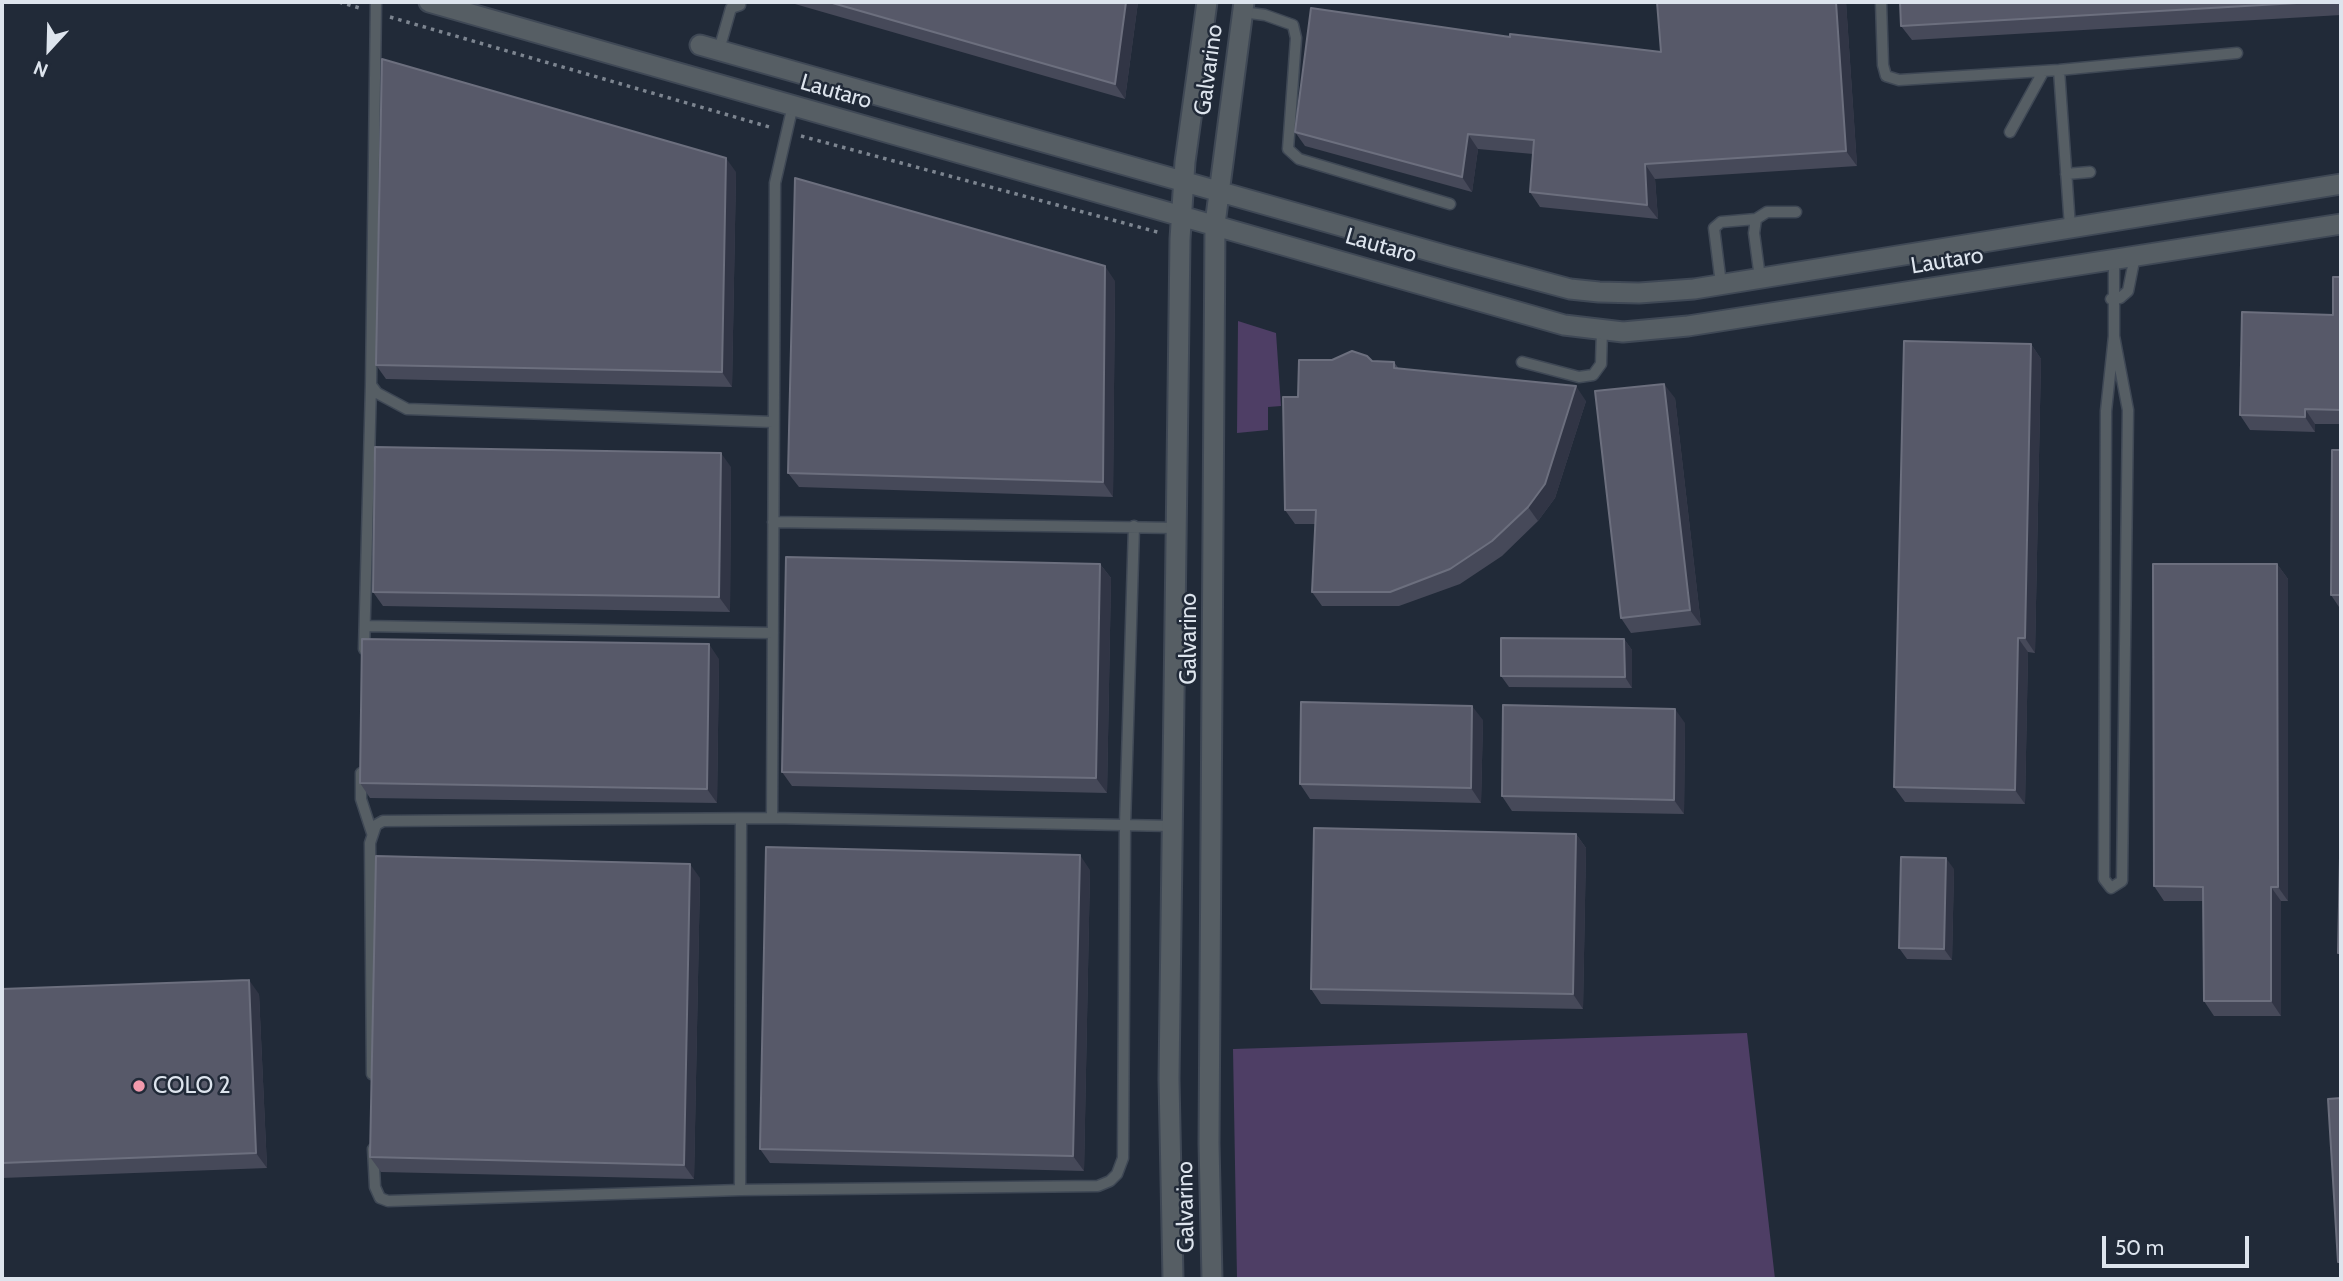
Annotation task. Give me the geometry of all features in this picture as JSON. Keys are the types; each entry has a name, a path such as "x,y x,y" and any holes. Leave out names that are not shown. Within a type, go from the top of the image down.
{"street":[{"name":"Lautaro","path":"429,2 1564,325 1602,330 1623,332 1688,326 2341,224"},
{"name":"Galvarino","path":"1173,1279 1169,1079 1180,239 1184,181 1207,2"},
{"name":"Galvarino","path":"1212,1279 1209,1143 1215,225 1217,190 1243,7"},
{"name":"Lautaro","path":"710,47 1570,289 1639,293 1721,284 2341,184"}],"lane":[{"path":"1881,2 1883,65 1886,76 1899,80 2059,71 2237,53"},
{"path":"710,47 733,5"},
{"path":"364,666 371,385 375,7"},
{"path":"1243,7 1293,25 1296,38 1288,149 1299,159 1450,204"},
{"path":"2059,71 2070,227"},
{"path":"2010,132 2043,72"},
{"path":"772,818 775,183 793,105"},
{"path":"2066,174 2090,172"},
{"path":"1721,284 1714,228 1721,222 1756,219 1767,212 1796,212"},
{"path":"1756,219 1754,233 1760,278"},
{"path":"2113,299 2128,291 2135,256"},
{"path":"2113,336 2127,410 2122,881 2111,888 2104,879 2106,411 2113,336 2114,259"},
{"path":"1522,362 1579,377 1593,375 1601,364 1602,330"},
{"path":"371,385 386,400 407,409 773,422"},
{"path":"773,522 1178,528"},
{"path":"373,1144 375,1187 380,1198 388,1201 740,1190 1098,1186 1117,1174 1123,1158 1125,825 1134,526"},
{"path":"365,626 773,633"},
{"path":"362,759 360,799 372,833 372,1089"},
{"path":"740,1190 741,818"},
{"path":"372,833 376,825 383,821 772,818 1173,826"}],"path":[{"path":"339,2 375,7 786,132 1180,239"}],"shaded area":[{"path":"1238,321 1276,333 1281,406 1268,407 1268,430 1237,433"},
{"path":"1747,1033 1775,1279 1237,1279 1233,1049"}],"building":[{"path":"829,2 1126,2 1115,84"},
{"path":"1657,2 1836,2 1846,151 1645,164 1647,205 1530,192 1534,140 1468,134 1462,177 1295,132 1311,8 1510,37 1510,34 1661,52"},
{"path":"1900,2 2314,2 1901,26"},
{"path":"382,59 726,158 722,372 376,365"},
{"path":"795,178 1105,266 1103,482 788,473"},
{"path":"2333,277 2341,277 2341,410 2305,409 2305,417 2240,415 2242,312 2333,315"},
{"path":"1904,341 2031,344 2025,638 2018,638 2015,790 1894,787"},
{"path":"1352,351 1367,356 1372,361 1394,362 1394,368 1576,386 1545,484 1528,507 1492,541 1450,569 1390,592 1312,592 1316,510 1285,510 1283,397 1298,397 1299,360 1332,360"},
{"path":"1664,384 1690,610 1621,618 1595,391"},
{"path":"375,447 721,453 719,597 373,592"},
{"path":"2332,450 2341,450 2341,595 2331,595"},
{"path":"786,557 1100,564 1096,778 782,772"},
{"path":"2153,564 2277,564 2278,887 2271,887 2271,1001 2204,1001 2203,887 2154,886"},
{"path":"1501,638 1624,639 1625,677 1501,676"},
{"path":"362,639 709,644 707,789 360,783"},
{"path":"1301,702 1472,706 1471,788 1300,784"},
{"path":"1503,705 1675,709 1674,800 1502,796"},
{"path":"1314,828 1576,834 1573,994 1311,989"},
{"path":"766,847 1080,855 1073,1156 760,1149"},
{"path":"376,856 690,864 684,1165 370,1157"},
{"path":"1901,857 1946,858 1944,949 1899,948"},
{"path":"2340,857 2341,953 2338,953"},
{"name":"COLO 2","path":"249,980 256,1153 2,1163 2,989"},
{"path":"2341,1098 2341,1262 2338,1262 2328,1099"}],"place":[{"name":"COLO 2","path":"139,1086"}]}
